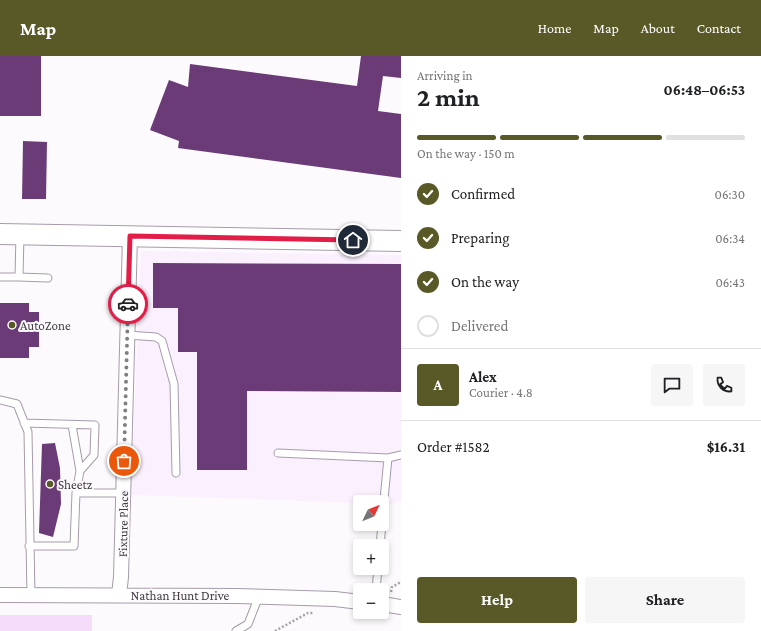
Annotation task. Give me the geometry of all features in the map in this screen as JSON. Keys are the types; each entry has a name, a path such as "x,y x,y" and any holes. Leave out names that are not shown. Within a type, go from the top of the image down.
{"main road":[{"path":"0,234 401,241"}],"street":[{"name":"Fixture Place","path":"119,595 122,577 130,236"},
{"name":"Nathan Hunt Drive","path":"0,595 259,596 335,598 353,601"},
{"path":"389,605 401,607"}],"lane":[{"path":"19,277 20,235"},
{"path":"0,277 48,278"},
{"path":"127,335 156,337 162,341 174,384 176,473"},
{"path":"0,400 17,404 28,432 31,595"},
{"path":"24,423 95,425 94,455 80,471"},
{"path":"29,546 74,546 76,493 80,471 72,425"},
{"path":"278,453 388,458 401,455"},
{"path":"384,495 388,458"},
{"path":"76,493 123,493"},
{"path":"236,631 248,624 259,596"}],"shaded area":[{"path":"141,251 401,255 401,501 389,504 389,495 353,495 353,503 131,495"},
{"path":"0,615 92,615 92,631 0,631"}],"building":[{"path":"0,56 41,56 41,116 0,116"},
{"path":"361,56 401,56 401,78 383,76 378,111 401,114 401,178 178,148 179,141 150,130 169,80 188,87 190,64 357,86"},
{"path":"23,141 47,142 46,199 22,199"},
{"path":"153,263 401,264 401,392 247,391 247,470 197,470 197,352 178,352 178,308 153,308"},
{"path":"0,303 29,303 29,312 39,312 39,347 29,347 29,358 0,358"},
{"path":"55,443 60,468 61,504 53,537 39,533 42,444"}],"way so far":[{"path":"124,461 128,304"}],"place":[{"name":"AutoZone","path":"12,325"},
{"name":"Sheetz","path":"50,484"}],"route":[{"path":"128,304 130,236 353,240"}]}
